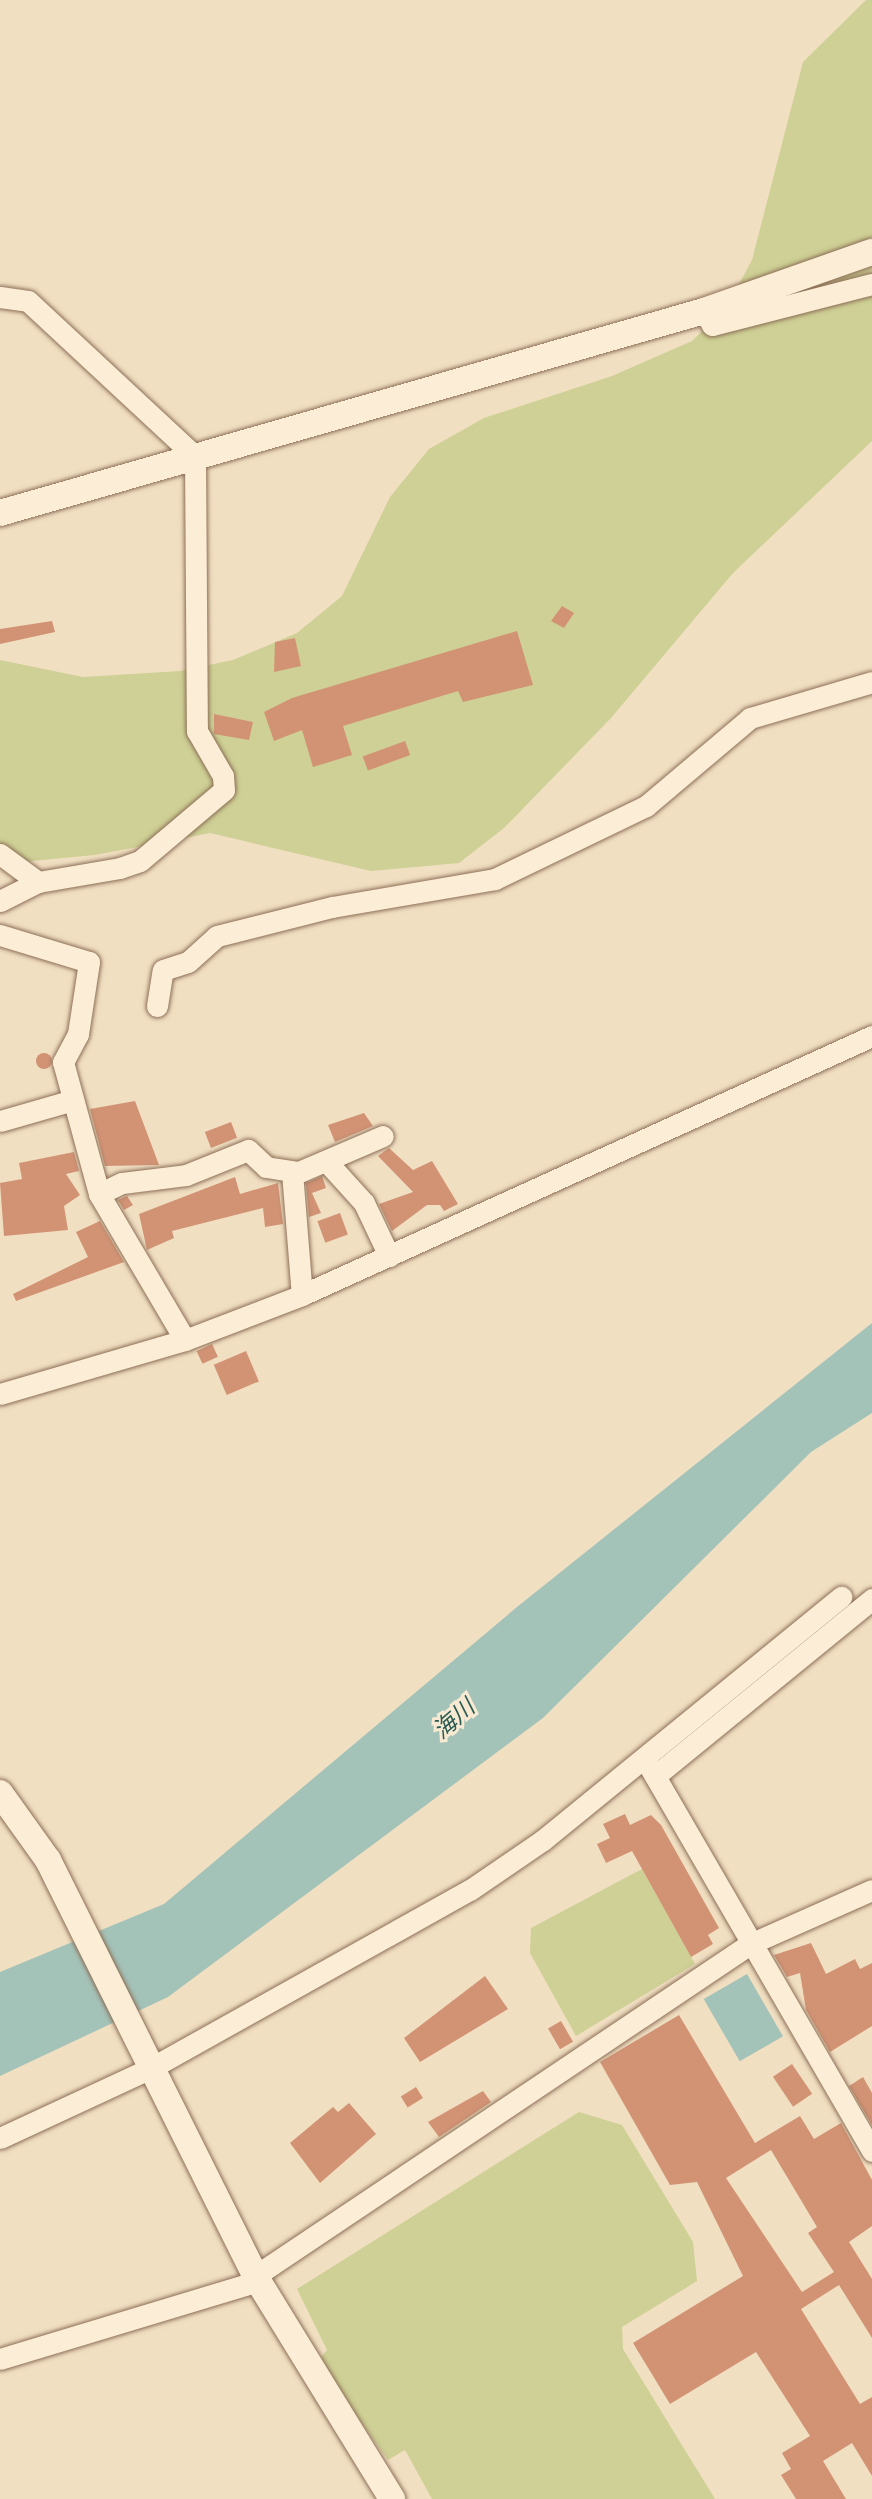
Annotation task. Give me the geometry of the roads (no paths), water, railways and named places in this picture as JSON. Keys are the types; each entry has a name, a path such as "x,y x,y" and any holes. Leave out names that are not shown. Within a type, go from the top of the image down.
{"street":[{"path":"0,513 704,311 872,252"},
{"path":"704,311 712,325 872,284"},
{"path":"0,297 27,301 195,456 197,731 223,776 223,790 140,860 38,882 0,901"},
{"path":"157,1006 163,970 188,962 217,936 332,907 495,879 646,806 696,757 750,718 872,682"},
{"path":"0,854 38,882"},
{"path":"0,935 89,962 78,1034 63,1062 99,1194 184,1340"},
{"path":"0,1394 184,1340 302,1295 872,1036"},
{"path":"0,1121 73,1100"},
{"path":"99,1194 122,1183 186,1175 248,1150 266,1167 292,1172 327,1162 383,1136"},
{"path":"327,1162 364,1203 388,1256"},
{"path":"292,1172 302,1295"},
{"path":"650,1768 841,1597"},
{"path":"0,2138 151,2068 470,1890 650,1768 872,1599"},
{"path":"650,1768 872,2151"},
{"path":"0,1793 30,1831 64,1894 257,2278 392,2499"},
{"path":"0,2359 257,2278 750,1944 872,1890"}],"water":[{"name":"海川","path":"872,1323 872,1413 811,1452 543,1718 168,1997 0,2076 0,1972 164,1904 517,1607"},
{"path":"747,1974 783,2036 740,2061 704,1999"}]}
